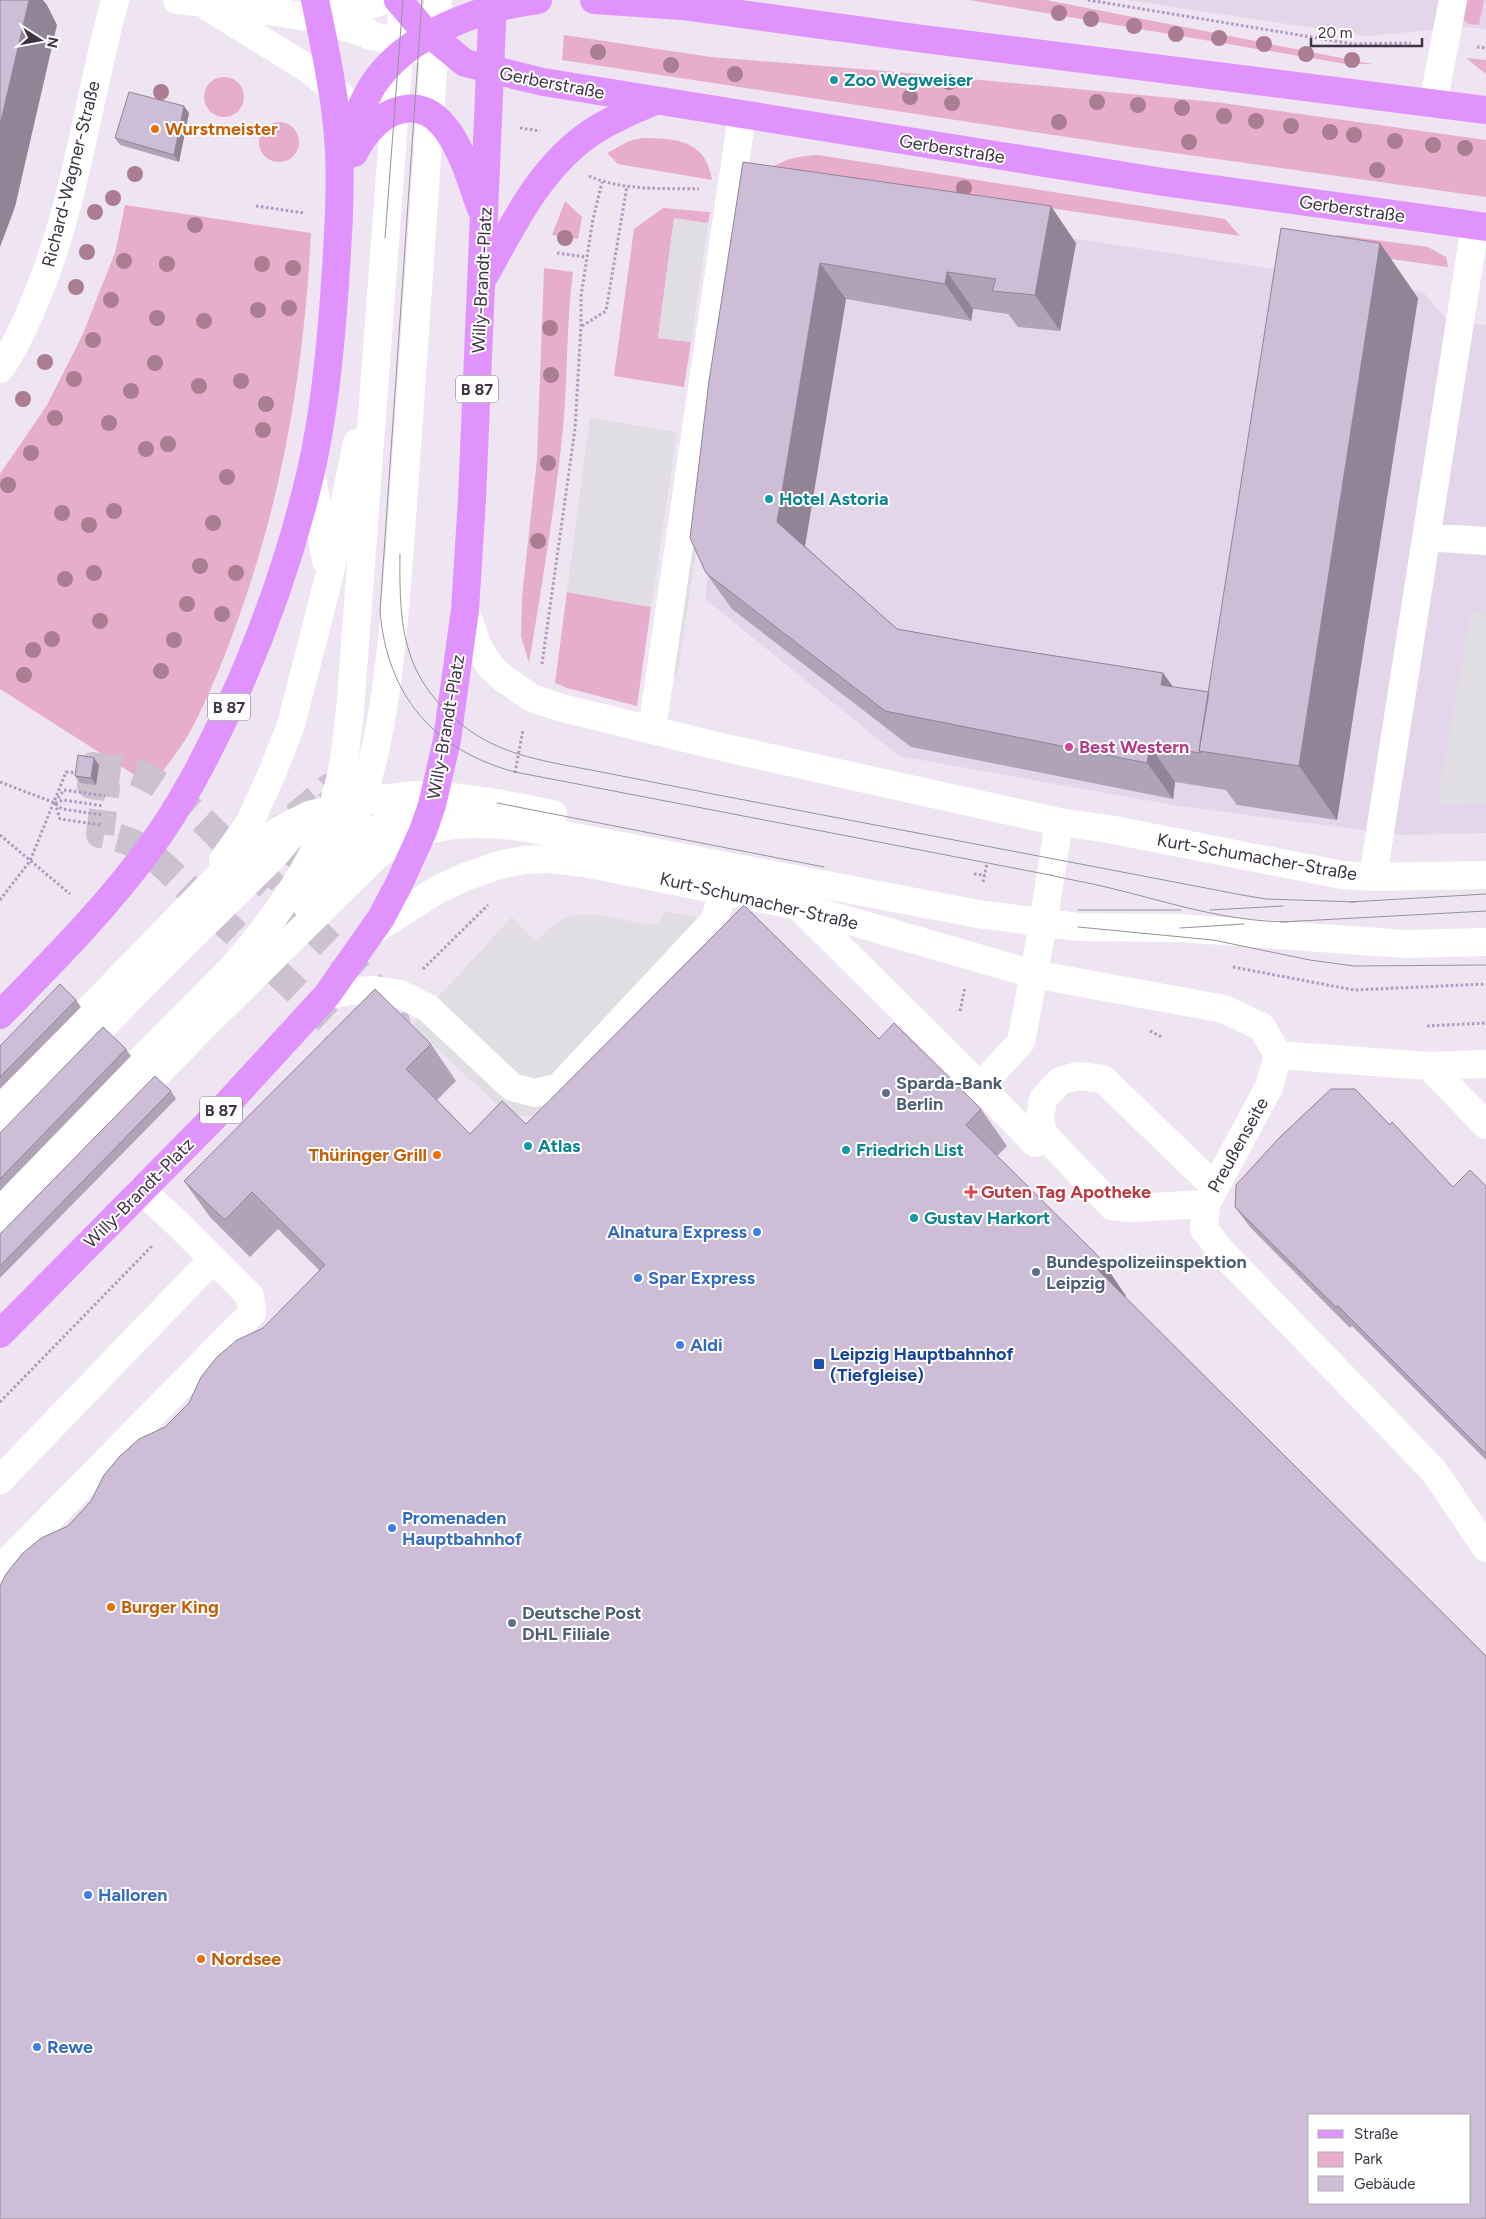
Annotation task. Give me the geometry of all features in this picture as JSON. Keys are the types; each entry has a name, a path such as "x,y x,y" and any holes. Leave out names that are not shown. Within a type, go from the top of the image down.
{"main road":[{"path":"416,48 493,5 538,0"},
{"path":"594,0 678,3 916,38 1486,110"},
{"name":"Gerberstraße","path":"397,2 416,48 491,71 543,82 742,116 1172,183 1481,226"},
{"name":"B 87","path":"491,71 493,5"},
{"name":"B 87","path":"0,1015 77,936 118,890 172,815 209,751 248,666 287,561 311,471 320,420 333,312 339,180 337,131 317,10"},
{"name":"Willy-Brandt-Platz","path":"0,1334 269,1061 328,995 373,930 399,884 423,831 448,740 464,610 472,499 491,71"},
{"path":"482,279 525,204 562,156 593,131 655,101"},
{"path":"339,180 376,116 414,108 435,114 462,158 485,220"}],"street":[{"name":"Richard-Wagner-Straße","path":"0,369 25,324 45,278 60,230 100,53 115,0"},
{"path":"376,116 416,48 438,0"},
{"path":"1433,104 1453,0"},
{"path":"189,1 250,8 317,10 345,5 397,2"},
{"path":"189,1 296,61 331,88 376,116 392,157 350,711 341,775"},
{"path":"345,5 368,33"},
{"path":"317,10 368,33 416,48"},
{"path":"339,858 363,801 381,730 390,667 435,114 416,48"},
{"path":"416,48 435,114"},
{"path":"652,729 742,116"},
{"path":"1373,877 1427,537 1481,226"},
{"path":"174,922 220,865 250,822 274,771 291,725 329,577 369,375 379,313 386,235"},
{"path":"311,471 329,577"},
{"path":"1427,537 1486,541"},
{"path":"0,1132 154,974 320,812 364,734 380,693 392,632 398,582"},
{"name":"Kurt-Schumacher-Straße","path":"464,610 479,649 491,667 503,678 532,698 562,708 726,748 1059,822 1109,829 1342,875 1373,877 1486,875"},
{"path":"0,1101 241,856 278,831 320,812 363,801 394,796 502,804 988,899 1045,915"},
{"path":"0,1234 206,1024 243,973 339,858 383,824 433,800"},
{"path":"243,973 271,922 294,888 314,852 320,812"},
{"path":"972,1094 1021,1042 1045,915 1059,822"},
{"path":"0,1202 243,973 376,856 423,831 447,825 478,823 522,827 978,914 1045,915 1078,910 1180,928 1405,944 1486,942"},
{"name":"Kurt-Schumacher-Straße","path":"373,930 436,890 465,877 499,865 524,860 550,858 590,864 798,906 1033,974"},
{"path":"328,995 350,991 375,990 400,994 428,1008 512,1087 535,1093 559,1087 715,920 723,891"},
{"path":"798,906 972,1094 1034,1143 1043,1134"},
{"path":"1033,974 1224,1009 1262,1027 1278,1055 1429,1066 1486,1064"},
{"name":"Preußenseite","path":"1278,1055 1269,1087 1210,1195 1204,1229 1221,1251 1434,1471 1486,1548"},
{"path":"1429,1066 1486,1125"},
{"path":"1077,1076 1103,1079 1210,1195 1130,1208 1112,1206 1043,1134 1040,1118 1043,1099 1060,1081 1077,1076"},
{"path":"0,1569 252,1313 250,1296 141,1190"},
{"path":"0,1480 213,1259"}],"path":[{"path":"1088,0 1353,44 1418,43"},
{"path":"514,127 540,131"},
{"path":"542,665 575,429 581,296 586,257 602,182 628,186 702,190"},
{"path":"581,326 606,311 628,186"},
{"path":"256,206 304,213"},
{"path":"557,253 586,257"},
{"path":"514,779 520,744"},
{"path":"0,900 30,860 55,803 66,772 87,774"},
{"path":"0,782 55,803 62,809 103,815"},
{"path":"55,803 64,790 105,796"},
{"path":"55,803 63,800 104,806"},
{"path":"55,803 60,819 101,825"},
{"path":"0,835 74,898"},
{"path":"974,874 985,875 987,863"},
{"path":"400,994 494,900"},
{"path":"1227,966 1354,990 1486,984"},
{"path":"960,1011 966,982"},
{"path":"1427,1026 1486,1023"},
{"path":"0,1402 176,1222"}],"shaded area":[{"path":"1127,0 1486,0 1486,29 1463,27 1367,36"},
{"path":"766,191 1423,292 1447,320 1486,325 1486,833 1400,835 1179,806 899,756 705,599 733,373"},
{"path":"674,218 708,223 691,342 658,338"},
{"path":"590,418 677,432 651,607 567,592"},
{"path":"714,437 677,677 666,675"},
{"path":"1471,612 1486,615 1486,804 1437,805"},
{"path":"665,911 747,926 553,1109 534,1116 520,1116 503,1110 412,1025 512,917 535,941 562,919 579,915 596,915 652,925 660,922"}],"green space":[{"path":"969,0 1046,0 1372,64 1346,64"},
{"path":"1467,0 1484,0 1479,25 1469,24 1463,20"},
{"path":"564,35 711,57 885,71 1215,102 1486,140 1486,197 1139,148 562,60"},
{"path":"1466,58 1486,60 1486,74"},
{"path":"228,77 235,80 241,86 244,97 243,105 235,114 228,117 220,117 213,114 205,105 204,93 207,86 216,78"},
{"path":"283,122 290,125 296,131 299,142 298,150 290,159 283,162 275,162 268,159 260,150 259,138 262,131 271,123"},
{"path":"642,138 666,139 688,144 703,157 709,167 712,180 618,164 607,153 629,141"},
{"path":"818,155 1225,219 1240,236 772,167 794,158"},
{"path":"565,201 582,217 578,239 552,235"},
{"path":"125,205 311,233 308,284 297,383 279,480 267,529 236,625 210,691 187,737 152,786 0,689 0,474 47,405 82,336 115,253"},
{"path":"663,208 710,212 708,223 674,219 658,338 691,342 684,387 614,376 634,229"},
{"path":"1338,235 1428,247 1446,257 1448,267 1320,249 1325,240"},
{"path":"544,268 573,272 569,311 565,408 560,458 529,663 521,636 522,597 537,459"},
{"path":"567,592 651,607 637,706 567,688 555,683"}],"building":[{"path":"0,0 29,0 0,125"},
{"name":"Wurstmeister","path":"129,92 184,106 174,155 115,138"},
{"path":"743,162 1051,206 1035,295 992,291 996,279 947,272 945,284 820,263 777,522 897,629 1163,673 1161,685 1209,692 1199,751 1201,753 1150,746 1147,763 885,711 706,573 690,538 709,381"},
{"path":"1281,228 1380,243 1299,766 1199,751"},
{"path":"78,755 94,758 91,778 75,776"},
{"path":"744,905 879,1039 894,1023 981,1109 966,1125 1101,1259 1094,1266 1486,1656 1486,2219 0,2219 0,1586 6,1574 22,1554 41,1538 68,1526 91,1501 104,1475 120,1456 139,1439 165,1427 189,1403 201,1377 217,1357 237,1340 263,1328 325,1265 252,1192 225,1220 184,1181 375,989 431,1044 406,1069 470,1134 502,1101 526,1124"},
{"path":"60,984 76,1000 0,1077 0,1046"},
{"path":"103,1027 126,1049 0,1179 0,1133"},
{"path":"155,1076 171,1091 0,1266 0,1234"},
{"path":"1331,1089 1355,1089 1390,1125 1392,1122 1453,1187 1470,1170 1486,1186 1486,1454 1338,1306 1336,1307 1235,1207 1236,1185 1280,1137"}],"tunnel":[{"path":"93,766 132,771 161,786 191,810 243,861 330,787 344,808 334,817 336,819 332,820 295,854 294,852 262,880 379,992 396,1021 401,1055 399,1069 390,1096 361,1132 365,1141 325,1181 311,1165 305,1145 306,1131 310,1120 337,1085 346,1064 345,1049 335,1027 163,865 134,844 120,838 100,834 106,787 91,785 93,766"}],"tram line":[{"path":"385,238 403,0"},
{"path":"422,0 380,611 384,641 393,668 404,693 419,715 438,734 460,749 486,762 515,772 1050,875 1103,886 1219,915 1288,922"},
{"path":"400,554 401,607 404,631 409,652 418,673 430,693 447,712 483,739 512,752 559,764 1242,895 1266,899 1356,902"},
{"path":"497,803 824,867"},
{"path":"1350,902 1486,894"},
{"path":"1210,910 1283,906"},
{"path":"1078,910 1181,910"},
{"path":"1281,922 1486,911"},
{"path":"1180,928 1244,924"},
{"path":"1078,927 1213,940 1310,960 1354,966 1486,965"}],"place":[{"name":"Zoo Wegweiser","path":"834,80"},
{"name":"Wurstmeister","path":"155,129"},
{"name":"Hotel Astoria","path":"769,499"},
{"name":"Best Western","path":"1069,747"},
{"name":"Sparda-Bank Berlin","path":"886,1093"},
{"name":"Atlas","path":"528,1146"},
{"name":"Friedrich List","path":"846,1150"},
{"name":"Thüringer Grill","path":"437,1155"},
{"name":"Guten Tag Apotheke","path":"971,1192"},
{"name":"Gustav Harkort","path":"914,1218"},
{"name":"Alnatura Express","path":"757,1232"},
{"name":"Bundespolizeiinspektion Leipzig","path":"1036,1272"},
{"name":"Spar Express","path":"638,1278"},
{"name":"Aldi","path":"680,1345"},
{"name":"Leipzig Hauptbahnhof (Tiefgleise)","path":"819,1364"},
{"name":"Promenaden Hauptbahnhof","path":"392,1528"},
{"name":"Burger King","path":"111,1607"},
{"name":"Deutsche Post DHL Filiale","path":"512,1623"},
{"name":"Halloren","path":"88,1895"},
{"name":"Nordsee","path":"201,1959"},
{"name":"Rewe","path":"37,2047"}]}
